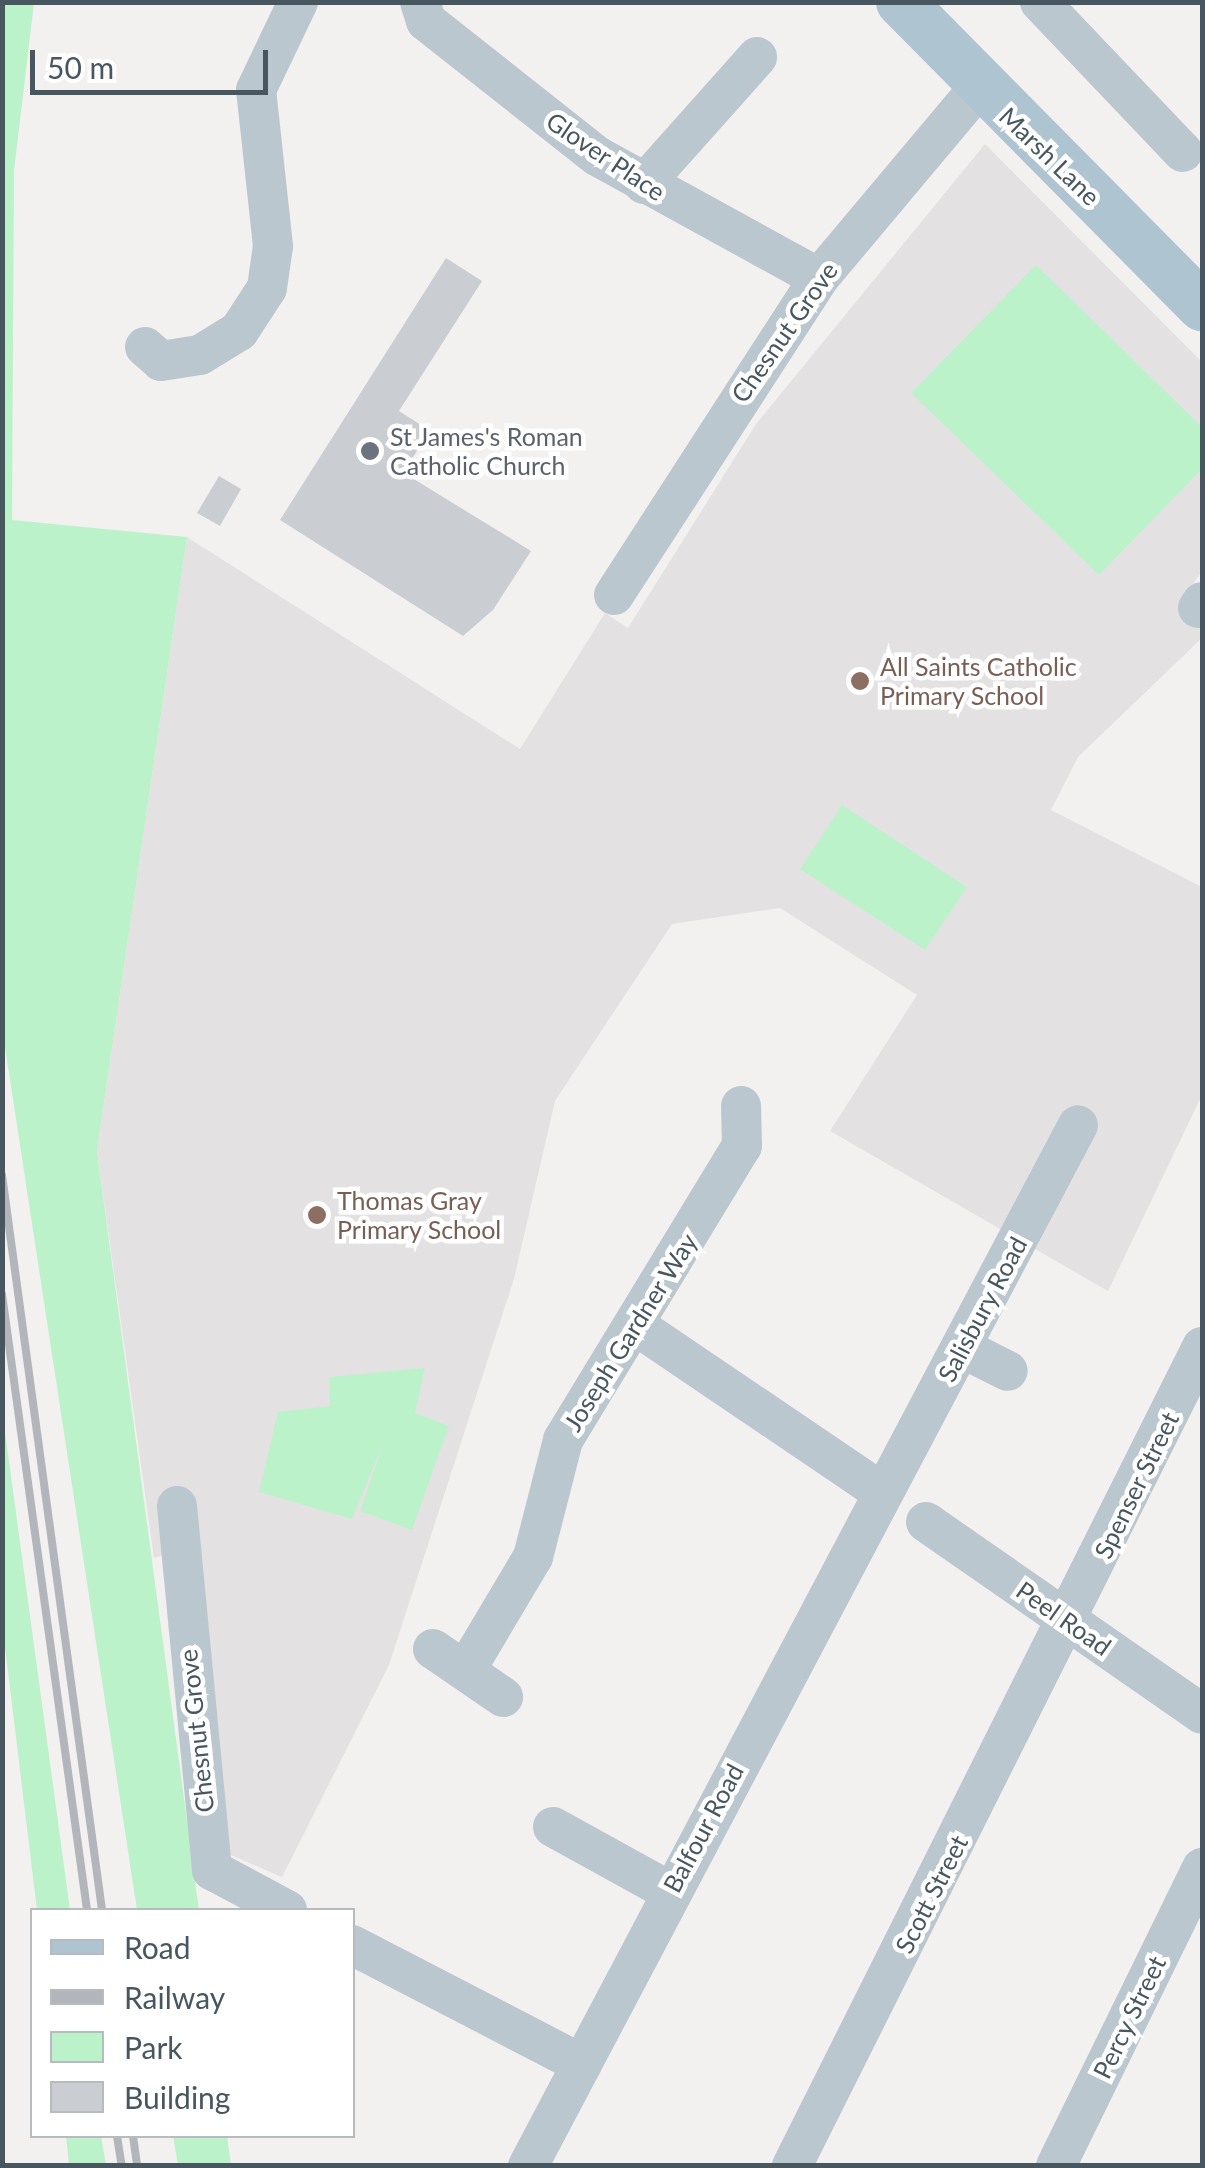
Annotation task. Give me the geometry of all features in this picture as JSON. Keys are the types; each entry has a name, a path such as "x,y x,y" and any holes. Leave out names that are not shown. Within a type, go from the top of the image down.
{"main road":[{"name":"Marsh Lane","path":"901,2 979,87 1202,306"}],"street":[{"path":"145,347 161,361 200,355 239,331 267,288 273,246 256,90 298,2"},
{"name":"Glover Place","path":"420,2 426,21 644,184 818,278"},
{"path":"1040,2 1182,152"},
{"path":"644,184 757,57"},
{"name":"Chesnut Grove","path":"614,595 818,278 979,87"},
{"name":"Joseph Gardner Way","path":"503,1697 450,1659 532,1557 562,1440 638,1327 742,1146 741,1106"},
{"name":"Salisbury Road","path":"884,1493 1078,1125"},
{"path":"638,1327 884,1493"},
{"name":"Spenser Street","path":"1070,1622 1202,1347"},
{"path":"962,1348 1008,1372"},
{"name":"Balfour Road","path":"528,2166 669,1891 884,1493"},
{"name":"Chesnut Grove","path":"177,1506 212,1870 283,1908"},
{"name":"Peel Road","path":"926,1522 1202,1714"},
{"name":"Scott Street","path":"792,2166 1070,1622"},
{"path":"553,1827 669,1891"},
{"name":"Percy Street","path":"1056,2166 1202,1868"},
{"path":"355,1947 582,2064"}],"shaded area":[{"path":"985,144 1202,362 1202,571 1182,600 1202,617 1202,638 1078,757 1051,810 1202,887 1202,1095 1108,1291 830,1131 917,995 780,908 672,924 555,1101 514,1279 389,1665 282,1877 226,1853 200,1545 154,1558 97,1151 187,537 520,749 605,613 628,628 756,424"}],"green space":[{"path":"2,3 34,3 14,171 12,520 187,537 97,1151 199,1908 137,1908 3,1034"},
{"path":"1036,265 1202,427 1202,469 1099,575 911,393"},
{"path":"842,805 967,887 925,950 800,869"},
{"path":"425,1368 415,1413 449,1426 412,1530 360,1511 384,1442 352,1519 259,1492 278,1412 330,1406 329,1377"},
{"path":"3,1417 70,1908 37,1908 3,1631"},
{"path":"66,2138 101,2138 106,2165 69,2165"},
{"path":"173,2138 227,2138 231,2165 178,2165"}],"building":[{"name":"St James's Roman Catholic Church","path":"446,258 482,281 399,411 429,430 404,473 531,551 493,610 463,636 280,520"},
{"path":"219,476 241,489 220,526 197,513"}],"railway":[{"path":"2,1175 102,1908"},
{"path":"2,1294 87,1908"},
{"path":"117,2138 122,2166"},
{"path":"133,2138 137,2166"}],"place":[{"name":"St James's Roman Catholic Church","path":"370,451"},
{"name":"All Saints Catholic Primary School","path":"860,681"},
{"name":"Thomas Gray Primary School","path":"317,1215"}]}
